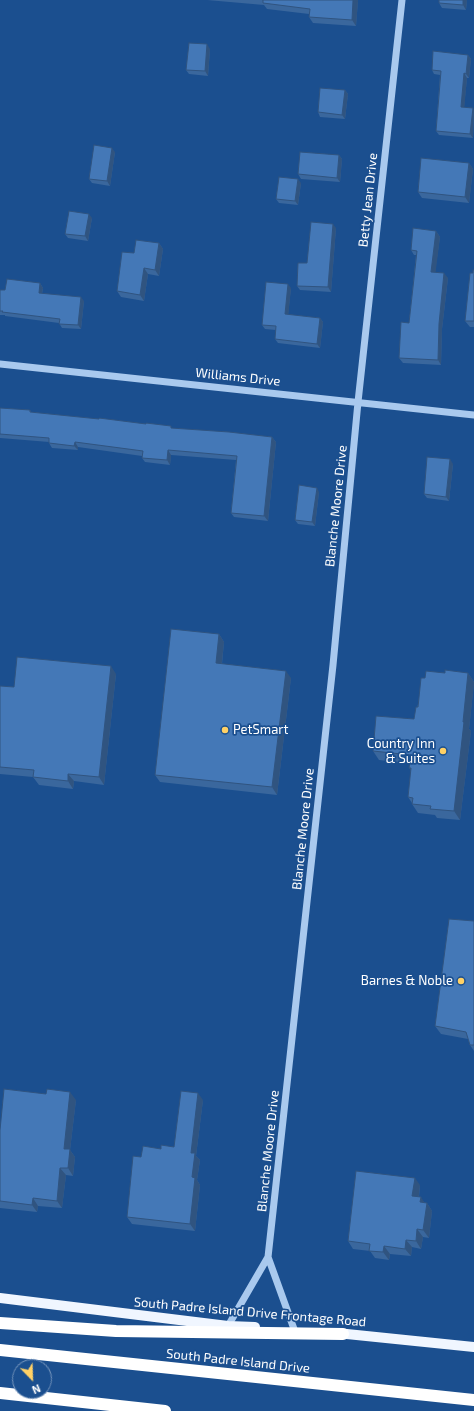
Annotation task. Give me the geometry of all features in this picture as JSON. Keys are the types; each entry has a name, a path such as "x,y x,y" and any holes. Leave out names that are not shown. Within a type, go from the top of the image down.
{"highway":[{"path":"0,1323 116,1331 343,1334"},
{"name":"South Padre Island Drive","path":"0,1350 474,1400"},
{"path":"0,1393 165,1411"}],"main road":[{"name":"South Padre Island Drive Frontage Road","path":"0,1298 228,1326 294,1329 474,1347"}],"street":[{"name":"Betty Jean Drive","path":"358,402 402,0"},
{"name":"Williams Drive","path":"0,364 474,415"},
{"name":"Blanche Moore Drive","path":"228,1326 268,1257 333,665 358,402"},
{"name":"Blanche Moore Drive","path":"268,1257 294,1329"}],"building":[{"path":"263,0 353,0 352,20 309,17 310,9 263,3"},
{"path":"439,0 463,0 463,5 439,3"},
{"path":"189,43 207,44 205,71 186,70"},
{"path":"433,51 468,55 466,74 464,73 461,107 473,108 470,134 436,131 441,71 432,70"},
{"path":"320,88 345,90 342,115 318,112"},
{"path":"94,145 112,148 107,181 89,179"},
{"path":"300,152 339,155 337,178 298,174"},
{"path":"421,158 469,163 465,197 418,192"},
{"path":"279,177 298,179 295,201 276,199"},
{"path":"69,211 89,214 85,236 65,234"},
{"path":"311,222 333,224 328,287 297,286 298,263 307,263"},
{"path":"413,228 436,231 431,272 444,273 439,324 438,360 399,358 401,322 409,323 417,251 411,250"},
{"path":"136,240 159,243 155,270 144,268 140,295 117,291 122,252 134,253"},
{"path":"473,270 474,321 465,321 470,273 473,273"},
{"path":"7,279 40,283 39,293 81,297 78,325 59,324 60,319 0,311 0,290 5,290"},
{"path":"266,282 288,284 285,314 320,318 317,344 275,339 276,326 262,325"},
{"path":"0,408 146,423 171,426 171,428 272,437 264,516 231,513 237,456 168,450 167,460 142,458 143,451 75,442 74,446 49,443 49,438 0,434"},
{"path":"427,457 450,459 446,497 424,494"},
{"path":"299,485 317,488 312,522 295,520"},
{"name":"PetSmart","path":"171,629 219,634 216,663 286,671 272,787 155,775"},
{"path":"17,657 111,666 99,777 68,774 68,781 33,777 34,770 0,767 0,686 14,687"},
{"name":"Country Inn & Suites","path":"445,670 468,673 454,811 430,809 431,806 412,804 413,798 408,797 411,755 373,751 376,716 414,719 416,707 418,707 421,678 425,678 426,671 445,673"},
{"name":"Barnes & Noble","path":"449,919 474,921 474,1045 470,1045 466,1032 435,1026"},
{"path":"4,1089 46,1094 47,1089 70,1092 64,1149 70,1149 68,1168 60,1168 57,1201 33,1198 32,1205 0,1201 0,1130"},
{"path":"181,1091 198,1093 191,1153 195,1153 192,1177 195,1178 190,1224 127,1217 133,1156 141,1157 143,1146 161,1149 161,1145 174,1147"},
{"path":"356,1171 415,1178 412,1196 421,1197 420,1202 427,1203 423,1230 417,1229 416,1241 406,1240 405,1249 384,1246 383,1252 369,1251 370,1244 348,1241"}],"place":[{"name":"PetSmart","path":"225,730"},
{"name":"Country Inn & Suites","path":"443,751"},
{"name":"Barnes & Noble","path":"461,981"}]}
